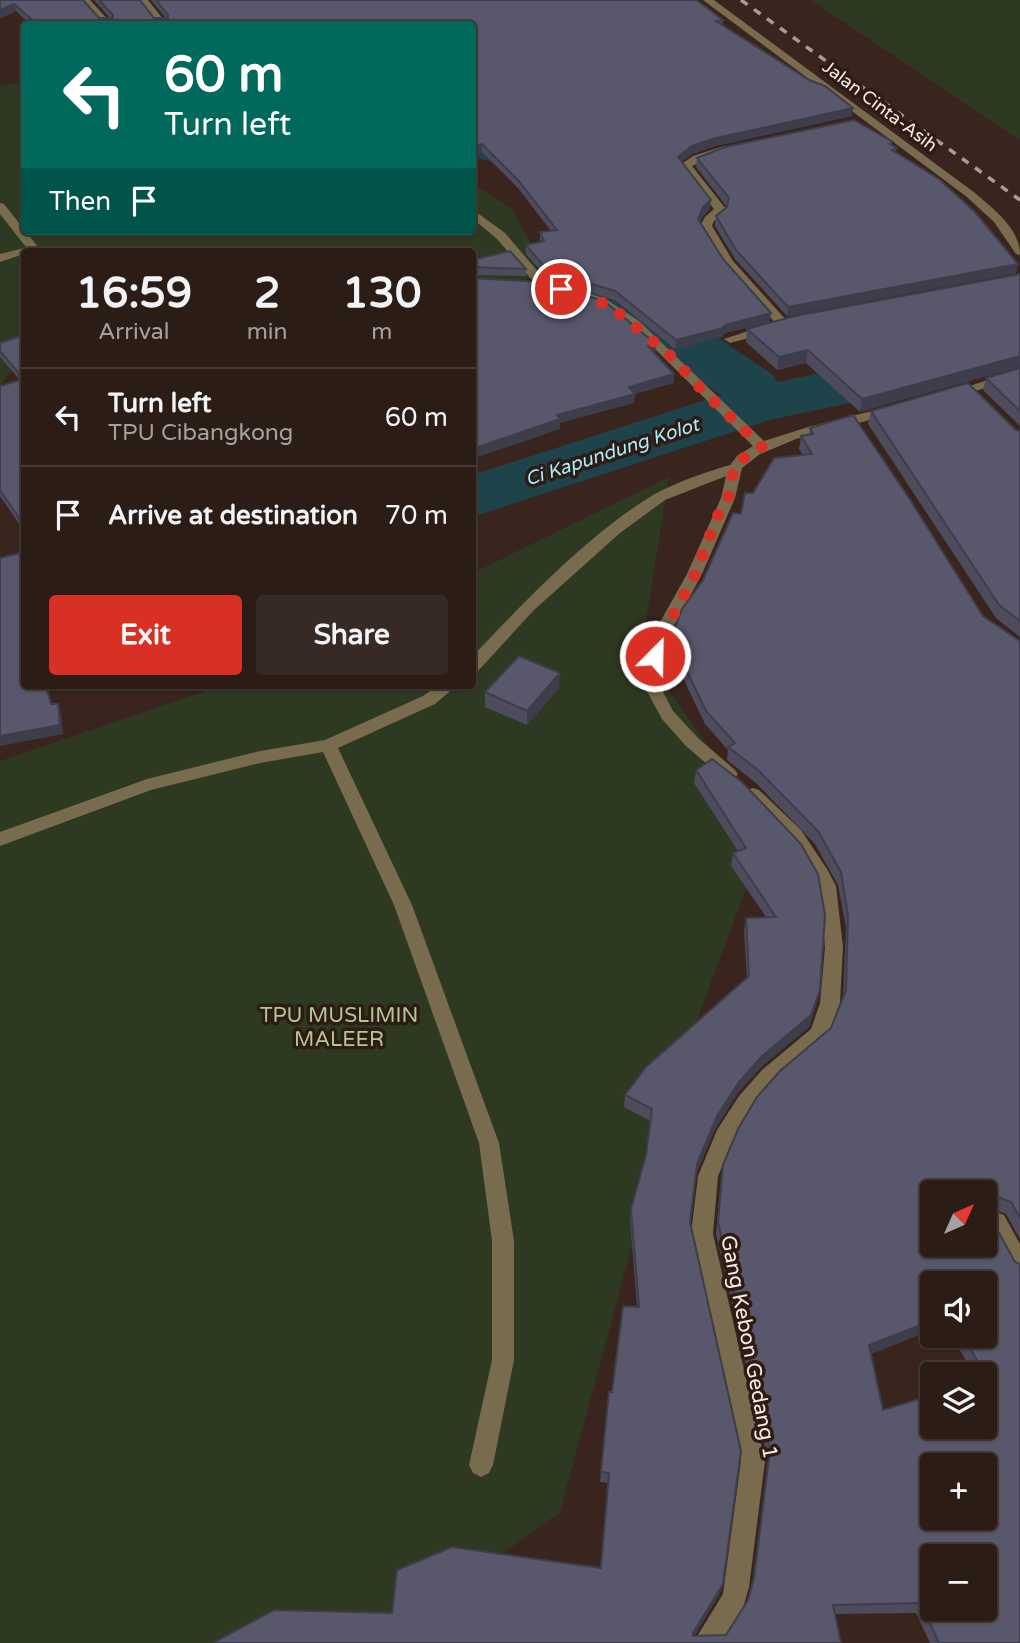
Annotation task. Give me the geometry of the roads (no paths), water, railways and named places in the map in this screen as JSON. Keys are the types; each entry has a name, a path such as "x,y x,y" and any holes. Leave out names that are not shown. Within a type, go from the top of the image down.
{"street":[{"path":"85,0 104,21"},
{"path":"143,0 160,21"},
{"name":"Jalan Cinta-Asih","path":"708,0 985,207 1020,250"},
{"path":"855,122 869,119"},
{"path":"734,147 687,162 687,168 720,209 720,213 709,219 706,226 728,263 783,324"},
{"path":"0,206 28,248"},
{"path":"476,215 501,236 548,286 609,305 671,356 705,393 759,444"},
{"path":"0,258 21,253"},
{"path":"730,339 800,321"},
{"path":"945,396 975,394 1020,373"},
{"path":"476,663 529,606 615,530 660,497 734,468 759,444 859,425 906,406"},
{"name":"Gang Kebon Gedang 1","path":"706,1643 734,1599 753,1461 702,1234 708,1176 724,1136 746,1101 769,1076 819,1034 830,1003 834,947 827,886 807,850 748,789 702,753 676,727 658,701 650,672 660,639 694,577 717,517 728,499 734,468"},
{"path":"0,839 147,785 260,757 328,745 429,700 444,689"},
{"path":"328,745 403,905 489,1143 503,1241 503,1360 481,1465"},
{"path":"998,1226 1020,1265"}],"waterway":[{"name":"Ci Kapundung Kolot","path":"476,143 527,154 593,200 590,243 597,262 613,283 633,303 683,343 750,387 754,405"},
{"path":"754,405 961,362 1020,344"},
{"name":"Ci Kapundung Kolot","path":"476,496 754,405"}],"railway":[{"path":"741,0 1020,200"}],"park label":[{"name":"TPU MUSLIMIN MALEER","path":"339,1027"}]}
